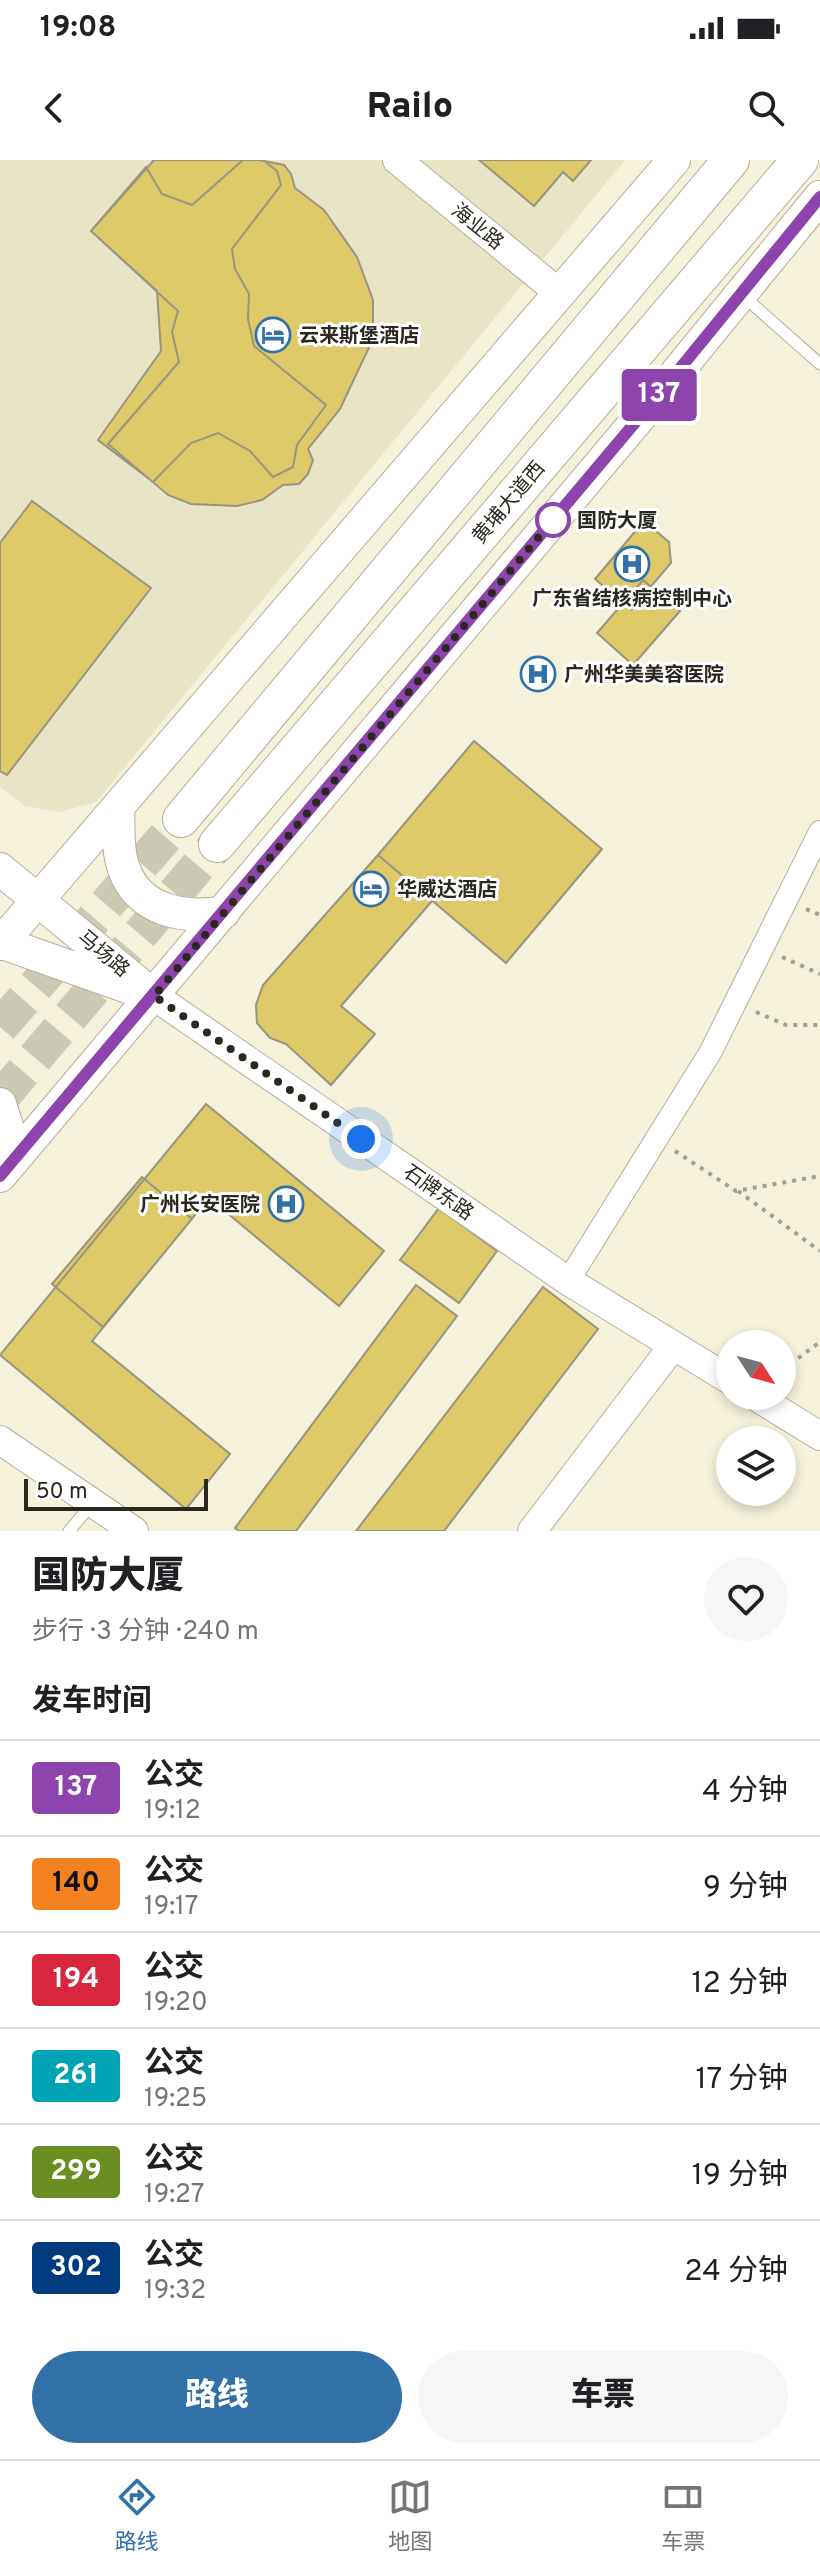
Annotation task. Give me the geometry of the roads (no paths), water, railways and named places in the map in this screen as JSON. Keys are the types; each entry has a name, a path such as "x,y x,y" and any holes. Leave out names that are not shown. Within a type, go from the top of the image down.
{"main road":[{"path":"0,943 674,160"},
{"path":"181,819 731,160"},
{"name":"黄埔大道西","path":"217,844 800,160"},
{"path":"0,1176 742,294 820,197"},
{"path":"118,807 124,870 150,902 177,915 202,917 224,912"},
{"name":"马场路","path":"0,869 39,898 154,996"},
{"name":"马场路","path":"0,943 154,996"},
{"path":"0,1104 7,1126 0,1164"}],"street":[{"name":"海业路","path":"397,160 558,292"},
{"path":"568,1281 657,1140 736,1003 820,832"},
{"name":"石牌东路","path":"154,996 568,1281 716,1372"},
{"path":"532,1531 673,1346"},
{"path":"778,1410 820,1436"},
{"path":"0,1440 134,1531"}],"lane":[{"path":"742,294 820,364"},
{"path":"69,1531 93,1502"}],"tunnel":[{"path":"0,1027 181,819"},
{"path":"0,1099 217,844"}],"place":[{"name":"云来斯堡酒店","path":"273,335"},
{"name":"国防大厦","path":"553,520"},
{"name":"广东省结核病控制中心","path":"632,564"},
{"name":"广州华美美容医院","path":"538,674"},
{"name":"华威达酒店","path":"371,889"},
{"name":"广州长安医院","path":"286,1204"}]}
